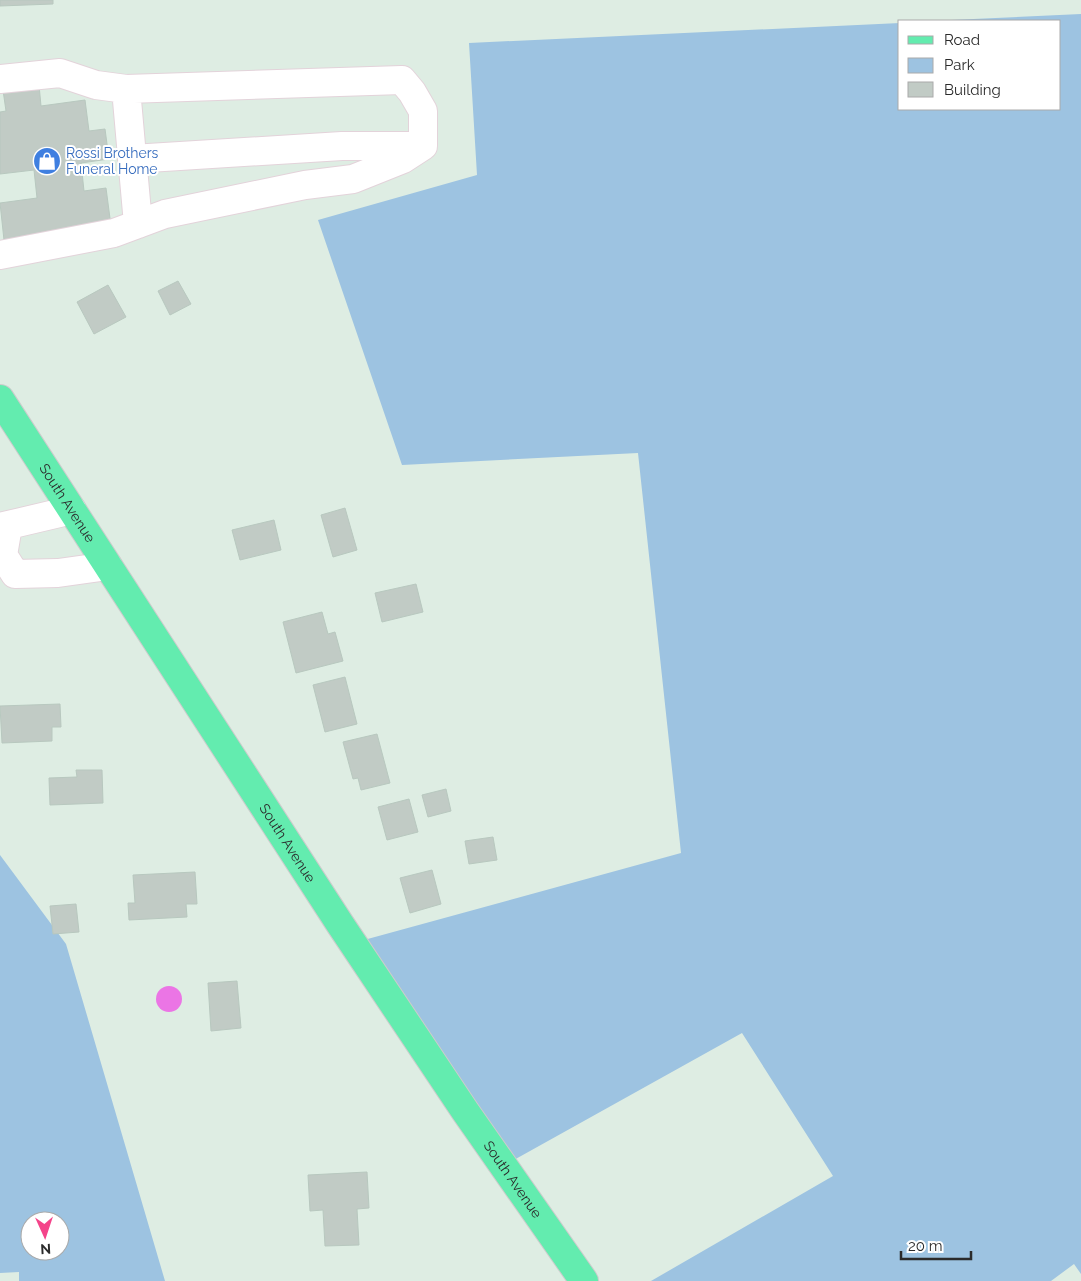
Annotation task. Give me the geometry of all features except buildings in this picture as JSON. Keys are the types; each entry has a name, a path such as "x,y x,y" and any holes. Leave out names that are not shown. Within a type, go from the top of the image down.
{"main road":[{"name":"South Avenue","path":"0,399 465,1112 584,1281"}],"lane":[{"path":"0,79 60,73 96,86 126,89 402,80 423,110 423,146"},
{"path":"126,89 138,224"},
{"path":"132,159 342,146 423,146"},
{"path":"0,255 114,233 174,212 305,185 353,179 403,159 423,146"},
{"path":"72,510 4,526 3,555 15,574 58,573 108,566"}],"green space":[{"path":"1081,14 1081,1274 1074,1264 1051,1281 651,1281 833,1176 742,1033 503,1166 353,943 681,853 638,453 402,465 318,220 477,175 469,43 898,23 898,110 1061,110 1061,20 951,20"},
{"path":"0,855 66,944 165,1281 19,1281 19,1272 0,1273"}],"shaded area":[{"path":"169,986 178,990 182,999 178,1008 169,1012 160,1008 156,999 160,990"}],"place":[{"name":"Rossi Brothers Funeral Home","path":"47,161"}]}
